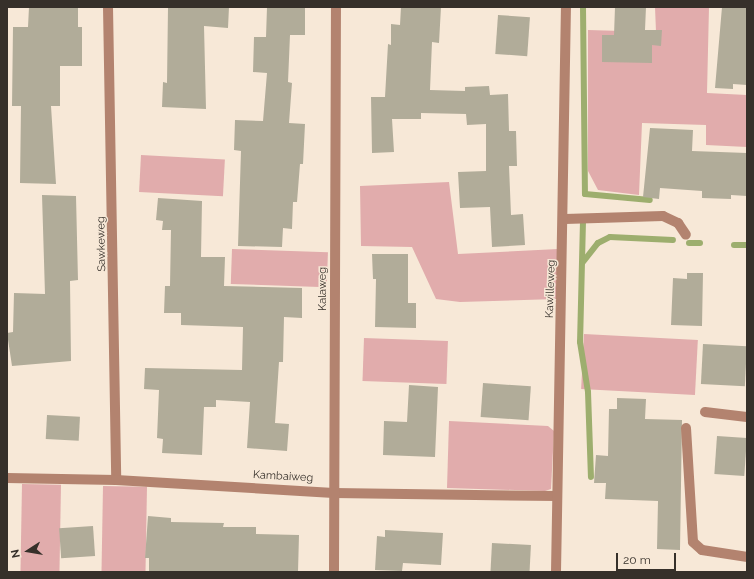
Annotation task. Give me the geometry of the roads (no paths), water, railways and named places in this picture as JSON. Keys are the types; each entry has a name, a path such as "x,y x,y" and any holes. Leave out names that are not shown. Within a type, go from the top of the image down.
{"street":[{"name":"Sawkeweg","path":"108,7 116,480"},
{"name":"Kalaweg","path":"334,572 336,7"},
{"name":"Kawilleweg","path":"556,572 565,218 566,7"},
{"path":"565,218 663,216 678,223 686,235"},
{"path":"705,412 747,417"},
{"path":"686,428 693,542 702,550 747,557"},
{"name":"Kambaiweg","path":"7,478 116,480 334,493 557,496"}],"waterway":[{"path":"583,7 585,194 650,200"},
{"path":"583,221 580,342 588,392 591,477"},
{"path":"583,262 598,243 610,237 673,240"},
{"path":"689,243 700,243"},
{"path":"734,245 747,245"}]}
